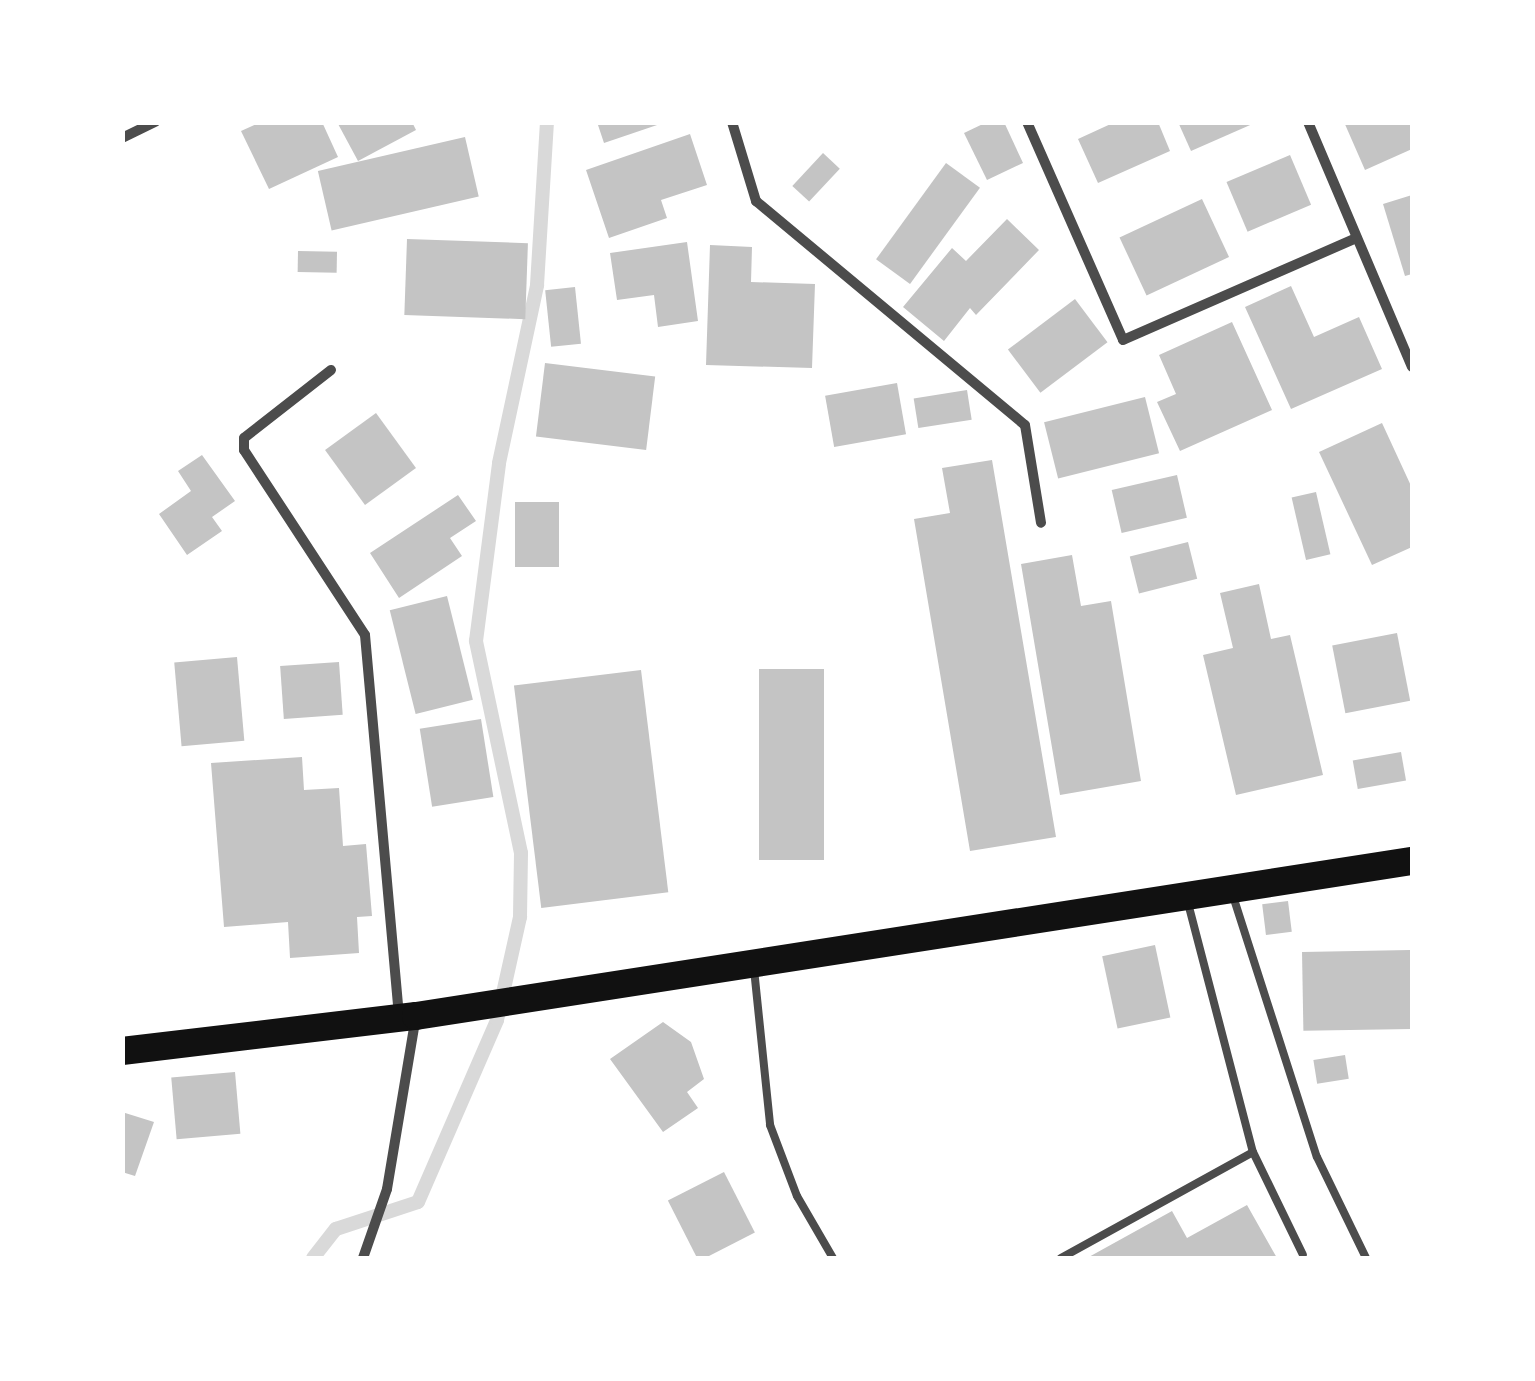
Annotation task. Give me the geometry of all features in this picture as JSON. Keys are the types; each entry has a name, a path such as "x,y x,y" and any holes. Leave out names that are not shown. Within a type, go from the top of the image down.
{"highway":[{"path":"122,1051 408,1017 1231,892 1412,860"}],"street":[{"path":"122,138 155,122"},
{"path":"732,122 756,200 1025,425 1041,523"},
{"path":"1027,122 1123,340 1357,238"},
{"path":"1308,122 1412,367"},
{"path":"331,370 244,438 244,450 365,634 408,1017 380,1208 365,1254"}],"lane":[{"path":"1231,892 1317,1157 1366,1258"},
{"path":"1186,898 1253,1152 1303,1255"},
{"path":"754,963 770,1125 797,1196 833,1258"},
{"path":"1061,1258 1253,1152"}],"building":[{"path":"261,122 322,122 338,157 269,189 241,131"},
{"path":"337,122 412,122 416,130 358,161"},
{"path":"597,122 663,122 663,123 604,143"},
{"path":"987,122 1004,122 1023,163 987,180 964,133"},
{"path":"1115,122 1158,122 1170,151 1098,183 1078,139"},
{"path":"1178,122 1257,122 1191,151"},
{"path":"1344,122 1412,122 1412,149 1365,170"},
{"path":"690,134 707,185 661,200 667,218 609,238 586,170"},
{"path":"465,137 479,196 332,230 318,171"},
{"path":"823,153 840,169 809,202 792,186"},
{"path":"1290,155 1311,205 1248,232 1226,182"},
{"path":"946,163 980,188 910,284 876,259"},
{"path":"1412,195 1412,274 1405,276 1383,204"},
{"path":"1202,199 1229,257 1147,295 1120,237"},
{"path":"1007,219 1039,250 976,315 970,308 944,341 903,307 952,248 966,261"},
{"path":"407,239 528,243 525,319 404,315"},
{"path":"687,242 698,321 658,327 654,295 617,300 610,253"},
{"path":"710,245 752,247 751,282 815,284 812,368 706,365"},
{"path":"298,251 337,252 337,273 298,272"},
{"path":"1291,286 1314,337 1359,317 1382,369 1291,409 1245,307"},
{"path":"575,287 581,344 551,347 545,290"},
{"path":"1075,299 1107,342 1040,393 1008,350"},
{"path":"1232,322 1272,410 1180,451 1157,402 1176,394 1159,355"},
{"path":"545,363 655,377 646,450 536,436"},
{"path":"897,383 906,434 834,447 825,396"},
{"path":"967,390 972,420 918,428 914,398"},
{"path":"1145,397 1159,453 1058,478 1044,422"},
{"path":"376,413 416,468 365,505 325,450"},
{"path":"1382,423 1412,488 1412,547 1372,565 1319,452"},
{"path":"202,455 235,501 212,517 222,531 187,555 159,514 191,491 178,471"},
{"path":"992,460 1056,837 970,851 914,519 950,513 942,468"},
{"path":"1177,475 1187,518 1122,533 1112,490"},
{"path":"1316,492 1330,554 1306,560 1292,498"},
{"path":"458,495 476,521 450,538 462,556 399,598 370,553"},
{"path":"515,502 559,502 559,567 515,567"},
{"path":"1188,542 1197,579 1139,593 1130,557"},
{"path":"1072,555 1081,606 1111,601 1141,781 1060,795 1021,564"},
{"path":"1259,584 1271,639 1290,635 1323,775 1236,795 1203,655 1233,648 1220,593"},
{"path":"447,596 473,700 416,714 390,610"},
{"path":"1397,633 1410,701 1345,713 1332,646"},
{"path":"237,657 244,741 182,746 174,662"},
{"path":"339,662 343,715 284,719 280,666"},
{"path":"759,669 824,669 824,860 759,860"},
{"path":"641,670 668,892 541,908 514,686"},
{"path":"481,719 493,797 432,807 420,729"},
{"path":"1401,752 1406,781 1358,789 1353,761"},
{"path":"302,757 304,790 339,788 343,846 366,844 372,916 357,917 359,953 290,958 288,922 224,927 211,763"},
{"path":"1288,901 1292,932 1266,935 1262,904"},
{"path":"1155,945 1170,1017 1118,1029 1102,956"},
{"path":"1410,950 1411,1029 1303,1031 1302,952"},
{"path":"663,1022 691,1042 704,1079 687,1092 698,1108 663,1132 610,1059"},
{"path":"1345,1055 1349,1079 1317,1084 1313,1060"},
{"path":"235,1072 240,1134 177,1139 171,1078"},
{"path":"122,1112 154,1122 135,1176 122,1172"},
{"path":"724,1172 755,1233 705,1258 697,1258 668,1201"},
{"path":"1247,1205 1277,1258 1087,1258 1172,1211 1187,1238"}],"waterway":[{"path":"313,1258 336,1229 418,1202 497,1020 520,917 521,853 476,641 499,463 537,285 547,122"}]}
